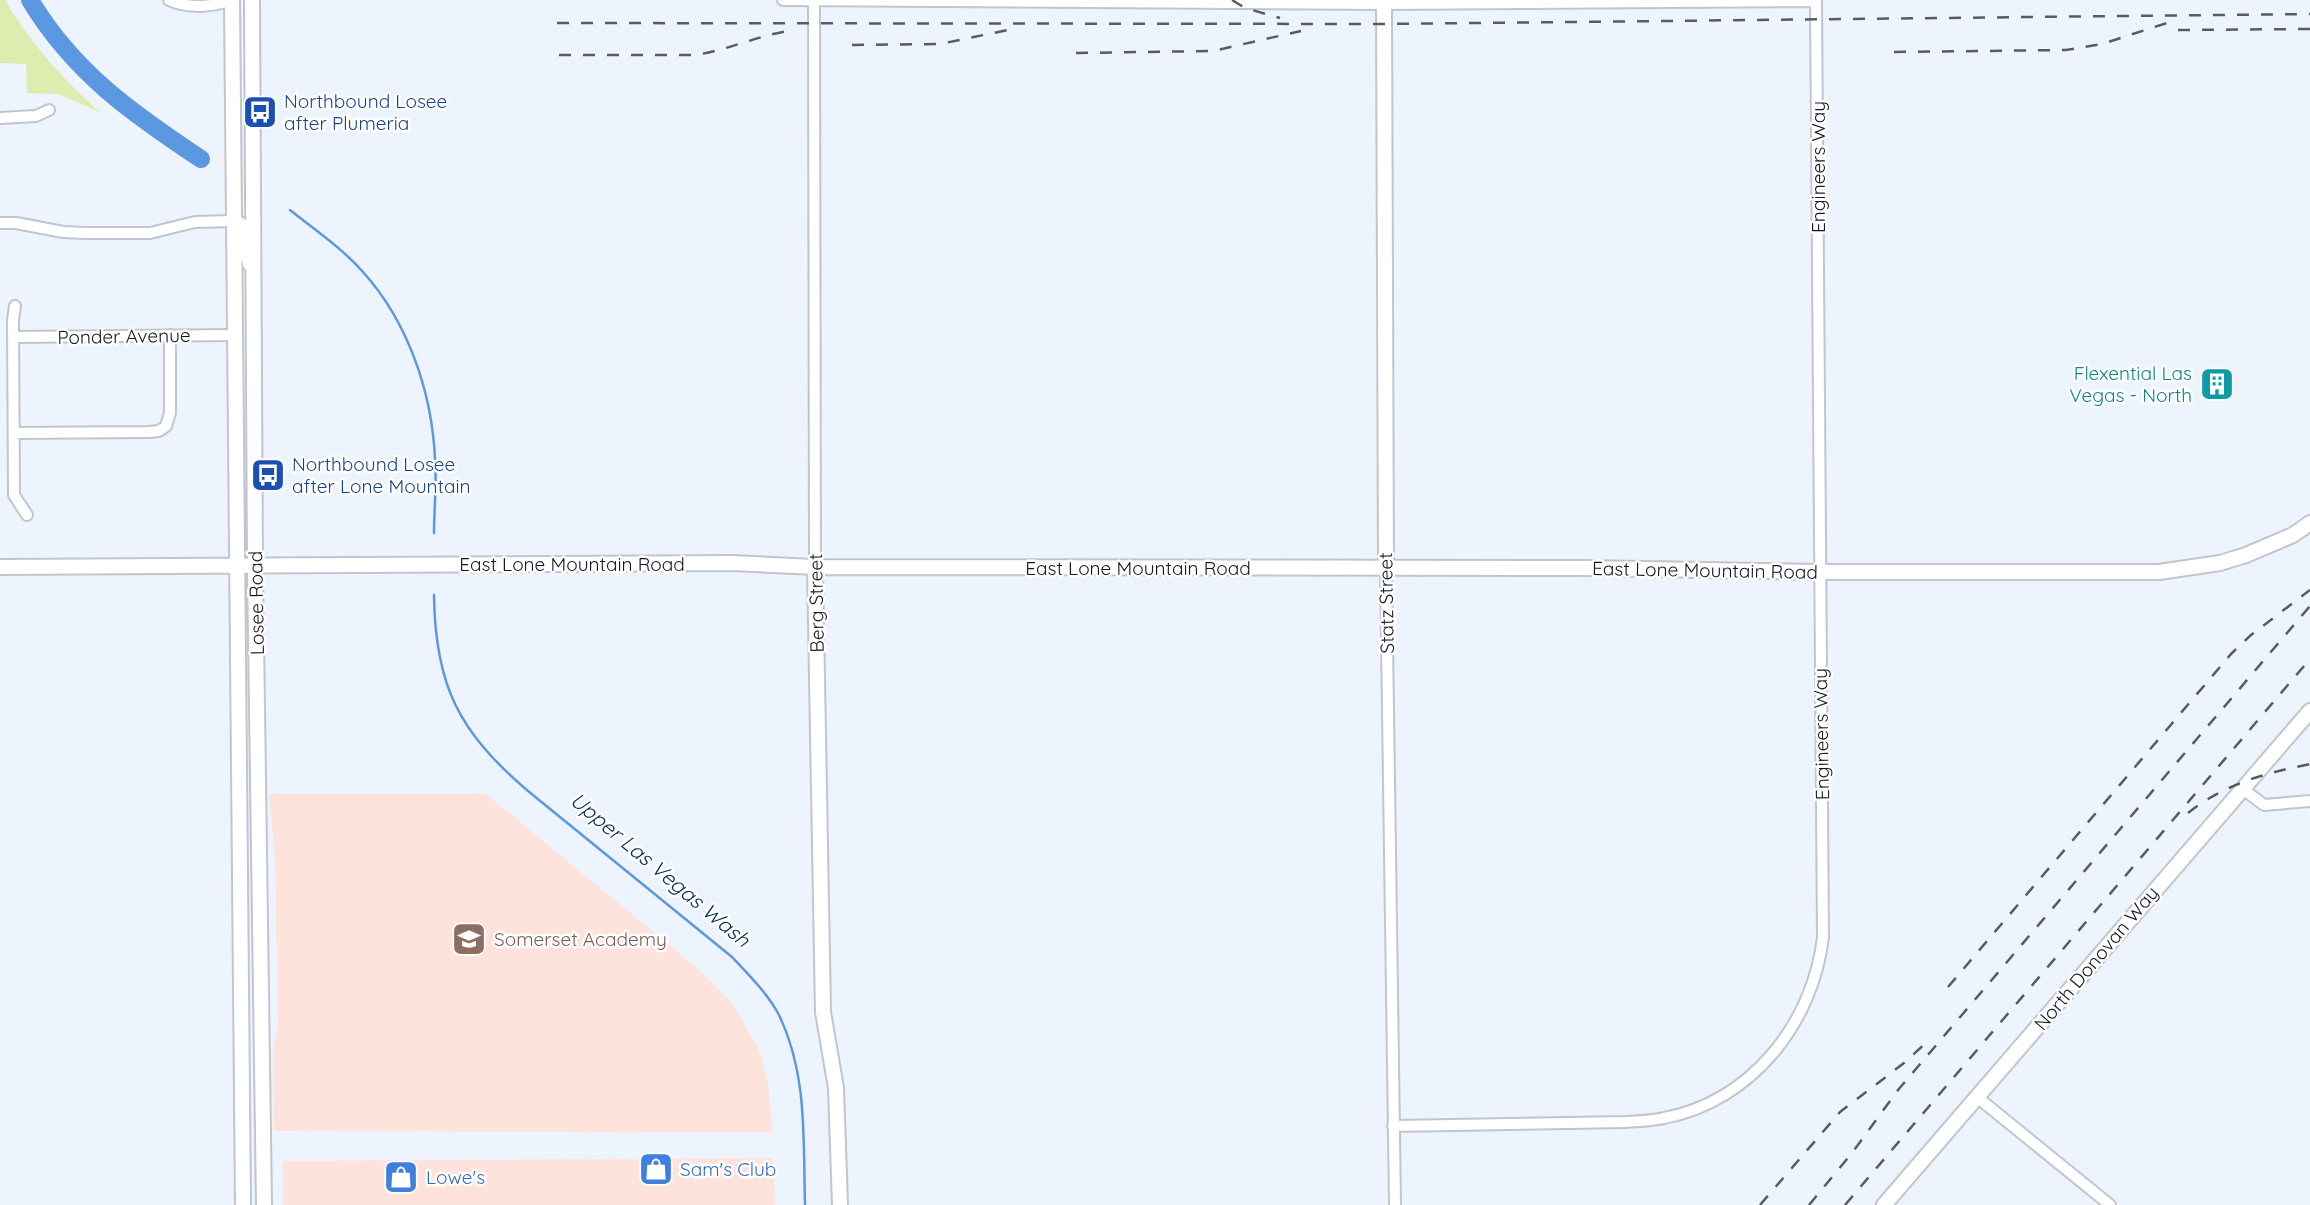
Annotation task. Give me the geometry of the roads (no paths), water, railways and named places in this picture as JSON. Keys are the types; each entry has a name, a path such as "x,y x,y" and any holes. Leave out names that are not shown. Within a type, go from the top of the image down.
{"street":[{"path":"169,0 180,5 217,5 232,0"},
{"name":"Losee Road","path":"232,0 243,1205"},
{"name":"Losee Road","path":"252,0 255,566 264,1205"},
{"path":"783,0 1816,1"},
{"name":"Berg Street","path":"814,0 815,567 823,1003 836,1088 840,1205"},
{"name":"Engineers Way","path":"1394,1126 1626,1122 1664,1118 1698,1108 1732,1090 1772,1056 1798,1020 1810,994 1823,937 1816,1"},
{"name":"Statz Street","path":"1384,2 1386,569 1395,1205"},
{"path":"0,118 36,116 49,110"},
{"path":"0,223 16,223 63,232 150,233 195,222 234,221 244,228 245,247 255,278"},
{"path":"15,306 14,495 27,515"},
{"path":"13,433 159,431 166,426 170,413 170,335"},
{"name":"Ponder Avenue","path":"13,337 236,335"},
{"name":"East Lone Mountain Road","path":"0,566 732,564 815,567 2159,572 2220,563 2273,544 2310,523"},
{"name":"North Donovan Way","path":"1884,1205 2310,711"},
{"path":"240,754 249,775 250,817 260,840"},
{"path":"2243,789 2264,805 2310,801"},
{"path":"240,835 251,848 253,890 261,911"},
{"path":"1977,1097 2110,1205"}],"waterway":[{"name":"Upper Las Vegas Wash","path":"30,0 65,49 106,90 201,159"},
{"name":"Upper Las Vegas Wash","path":"290,210 355,263 379,292 405,335 423,384 433,434 436,477 434,533"},
{"name":"Upper Las Vegas Wash","path":"434,595 439,656 446,681 468,727 484,748 528,791 732,957 757,984 779,1015 795,1061 799,1085 804,1133 805,1205"}],"railway":[{"path":"1232,0 1245,8 1280,18"},
{"path":"557,23 1385,24 2310,14"},
{"path":"1894,52 2066,50 2102,44 2173,21"},
{"path":"2178,30 2310,29"},
{"path":"559,55 695,55 795,30"},
{"path":"852,45 940,44 1008,30"},
{"path":"1076,53 1213,51 1301,31"},
{"path":"1948,987 2231,654 2251,635 2310,590"},
{"path":"1809,1205 1852,1153 1898,1090 2310,606"},
{"path":"1845,1205 2310,659"},
{"path":"2188,813 2231,787 2277,771 2310,764"},
{"path":"1760,1205 1840,1112 1928,1041"}],"place":[{"name":"Northbound Losee after Plumeria","path":"260,112"},
{"name":"Flexential Las Vegas - North","path":"2217,384"},
{"name":"Northbound Losee after Lone Mountain","path":"268,475"},
{"name":"Somerset Academy","path":"469,939"},
{"name":"Sam's Club","path":"656,1169"},
{"name":"Lowe's","path":"401,1177"}]}
